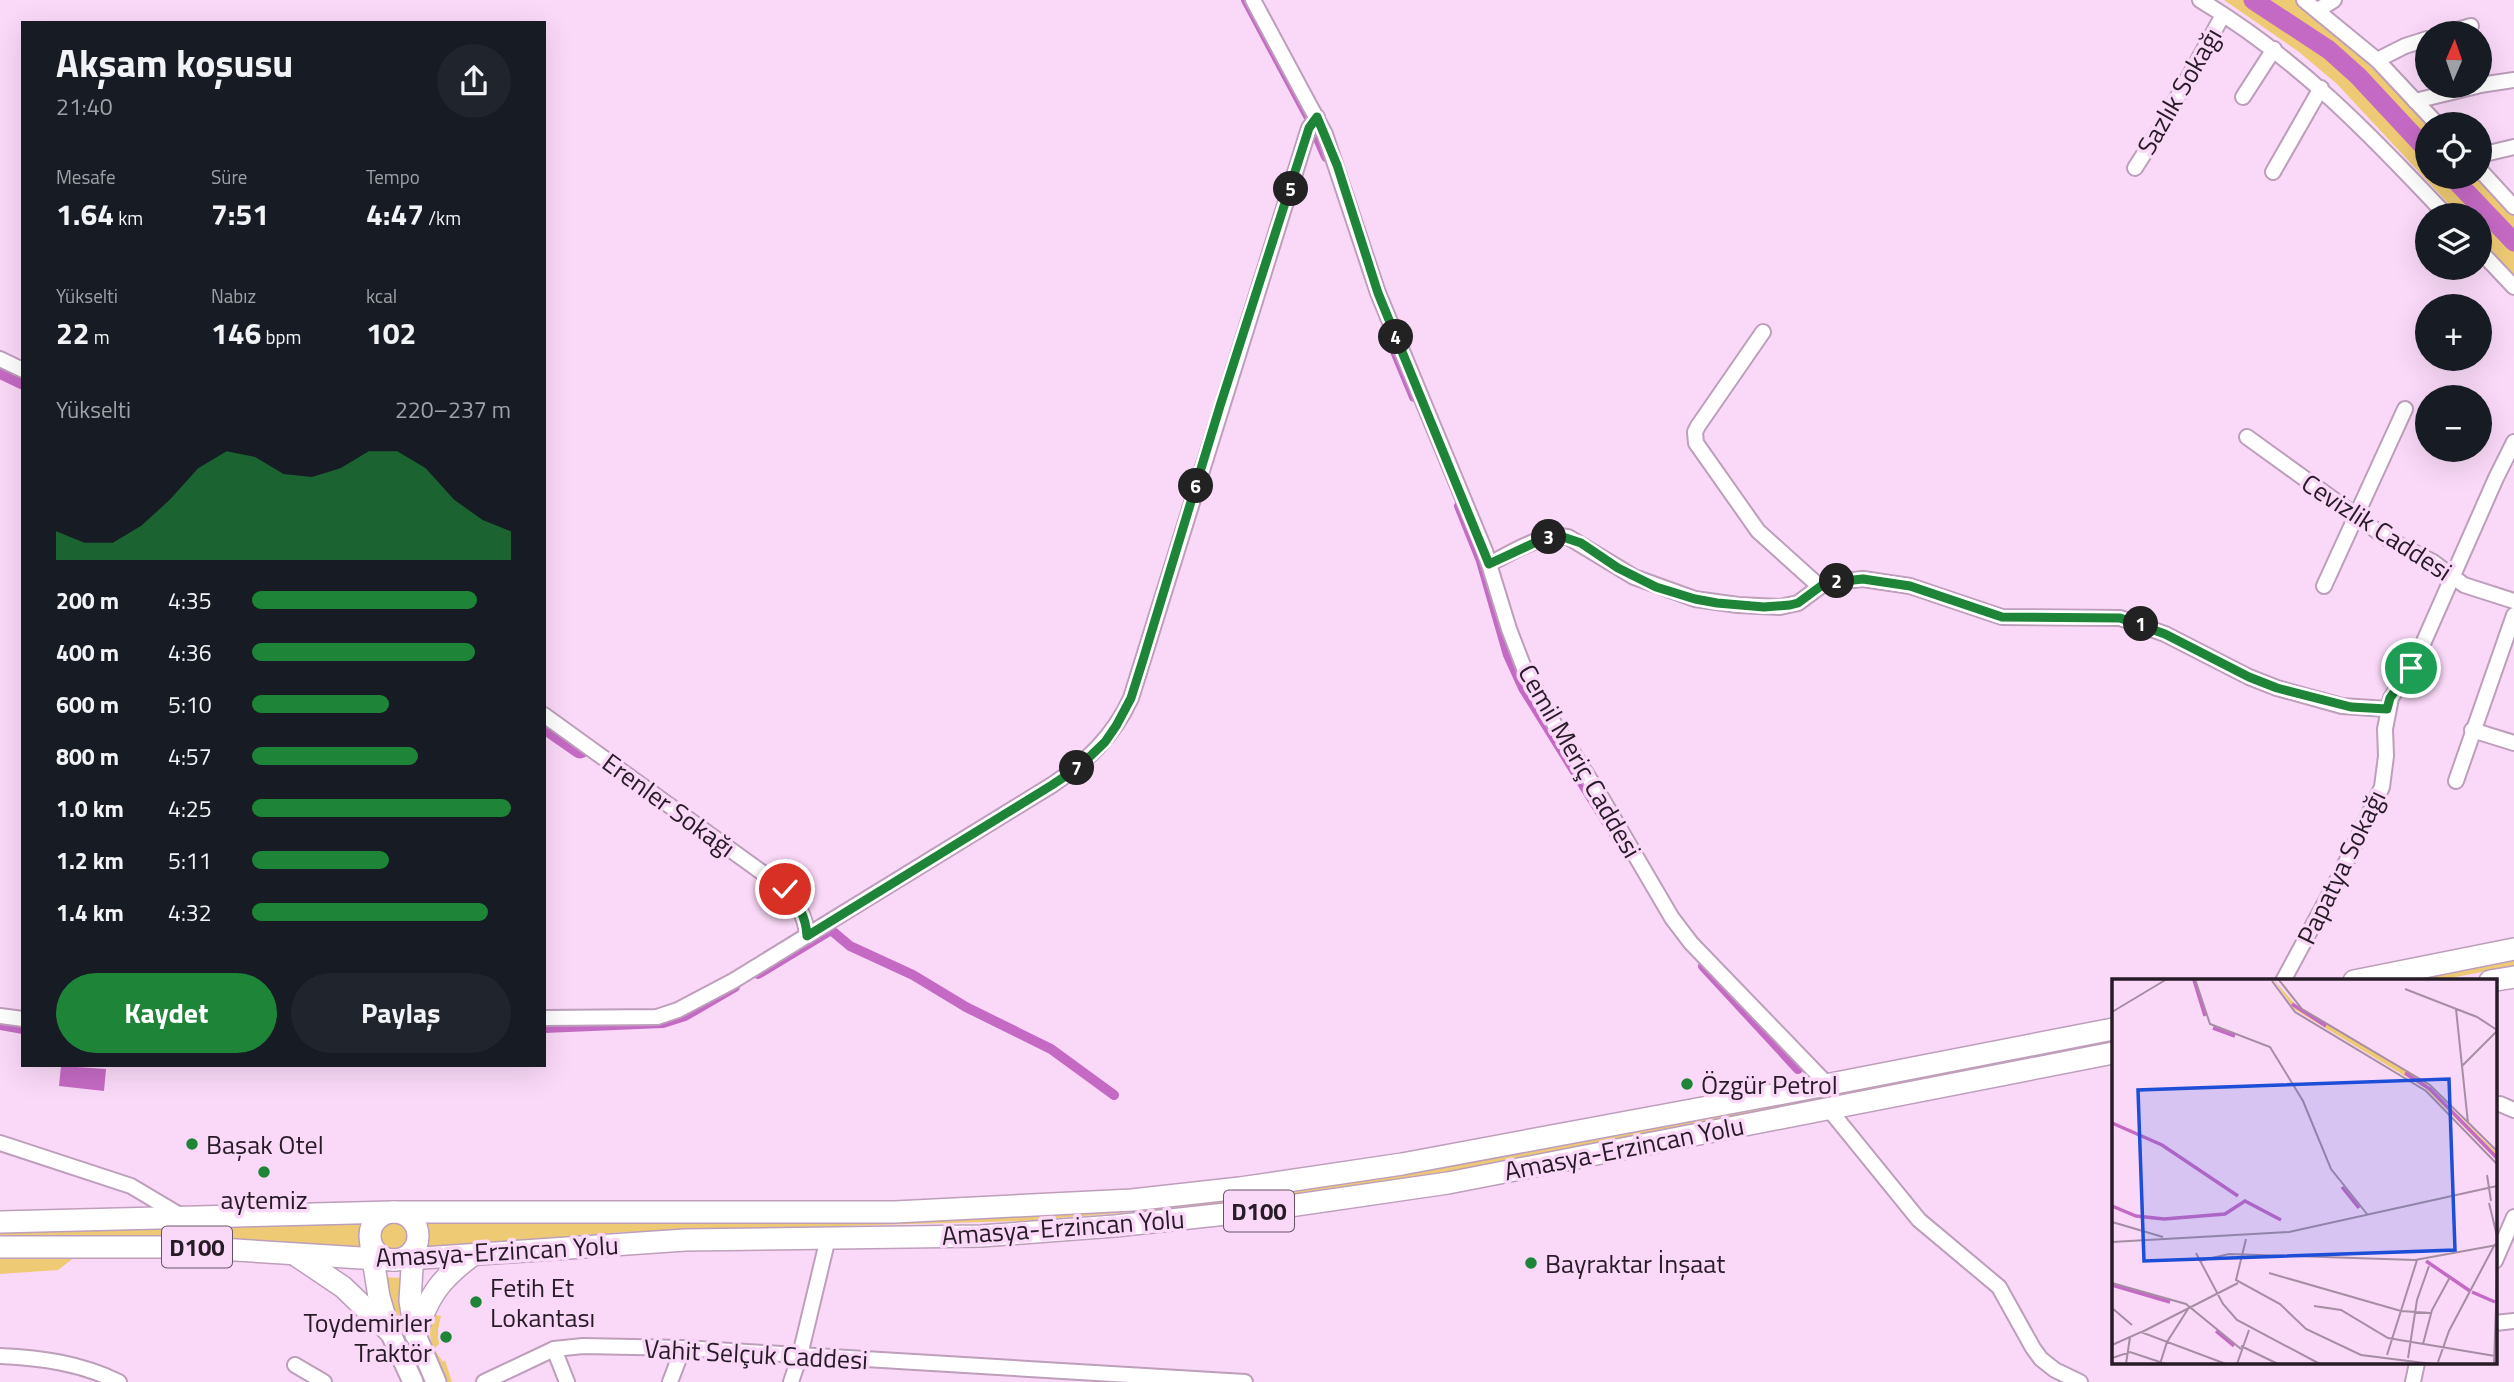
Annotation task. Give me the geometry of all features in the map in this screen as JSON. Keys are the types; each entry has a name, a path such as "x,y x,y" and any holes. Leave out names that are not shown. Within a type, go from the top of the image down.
{"highway":[{"path":"2364,979 2514,949"},
{"path":"2496,980 2514,977"},
{"name":"Amasya-Erzincan Yolu","path":"0,1222 392,1212 895,1212 1132,1200 1240,1188 1402,1164 2112,1029"},
{"name":"Amasya-Erzincan Yolu","path":"0,1247 188,1247 291,1253 473,1255 673,1241 1022,1233 1276,1209 1448,1183 2112,1053"},
{"path":"390,1332 381,1306 392,1254 418,1237 414,1222 408,1216 392,1212 378,1218 370,1233 392,1254 410,1301 416,1335"},
{"path":"291,1253 343,1287 390,1332"},
{"path":"416,1335 422,1312 439,1285 453,1269 473,1255"}],"main road":[{"path":"390,1332 413,1382"},
{"path":"416,1335 436,1382"}],"street":[{"name":"Cemil Meriç Caddesi","path":"1253,0 1317,117 1337,165 1378,293 1489,564 1515,649 1535,690 1672,918 1714,969 1828,1085"},
{"path":"2200,0 2274,49 2321,88 2366,130 2435,203"},
{"path":"2304,0 2376,60 2426,112"},
{"path":"2318,10 2334,0"},
{"name":"Sazlık Sokağı","path":"2135,167 2160,129 2223,15"},
{"path":"2376,60 2415,43"},
{"path":"2243,97 2274,49"},
{"path":"2492,83 2514,80"},
{"path":"2273,172 2321,88"},
{"path":"2415,101 2427,98"},
{"path":"546,1018 657,1017 669,1014 733,981 807,936 1052,785 1091,756 1116,726 1131,698 1220,406 1309,128 1317,117"},
{"path":"2492,152 2514,147"},
{"path":"2492,183 2514,207"},
{"path":"2492,264 2514,287"},
{"path":"1763,332 1698,426 1695,432 1696,443 1758,531 1819,586"},
{"path":"0,359 21,369"},
{"path":"2324,586 2405,409"},
{"name":"Cevizlik Caddesi","path":"2247,437 2375,531 2433,562 2473,589 2514,601"},
{"name":"Papatya Sokağı","path":"2284,979 2340,875 2382,787 2390,698 2418,655 2514,442"},
{"path":"1489,564 1534,543 1560,536 1581,543 1634,577 1695,599 1780,607 1798,603 1825,583 1850,579 1876,580 1933,592 2002,617 2120,618 2165,634 2249,677 2277,688 2351,707 2387,709"},
{"path":"2456,781 2514,615"},
{"name":"Erenler Sokağı","path":"546,716 785,889 803,913 807,936"},
{"path":"2473,730 2514,743"},
{"path":"0,1016 21,1019"},
{"path":"1828,1108 1919,1220 1999,1287 2041,1359 2055,1370 2080,1382"},
{"path":"0,1143 131,1186 186,1219"},
{"path":"2496,1259 2514,1217"},
{"path":"791,1382 828,1238"},
{"path":"2496,1323 2514,1321"},
{"name":"Vahit Selçuk Caddesi","path":"484,1382 554,1349 583,1346 683,1348 800,1355 1016,1375 1245,1382"},
{"path":"670,1382 683,1348"},
{"path":"554,1349 566,1382"},
{"path":"0,1356 54,1360 119,1382"},
{"path":"2413,1382 2417,1364"},
{"path":"295,1365 324,1382"}],"shaded area":[{"path":"2224,0 2294,0 2314,14 2416,112 2415,168 2337,84 2299,52"},
{"path":"2435,189 2490,189 2514,215 2514,275 2492,251 2492,203 2448,203"},
{"path":"2514,959 2514,966 2445,979 2409,979"},
{"path":"2112,1036 2112,1043 1451,1171 1232,1204 1021,1221 623,1232 424,1248 423,1222 812,1222 1064,1213"},
{"path":"61,1067 106,1069 104,1091 59,1086"},
{"path":"362,1220 362,1248 210,1239 0,1237 0,1231 151,1229"},
{"path":"393,1221 403,1225 407,1235 403,1245 393,1249 383,1245 379,1235 383,1225"},
{"path":"79,1254 58,1270 0,1274 0,1256"},
{"path":"382,1277 404,1278 429,1382 423,1382 401,1336"},
{"path":"429,1313 441,1316 439,1344 434,1349 443,1362 445,1360 452,1382 447,1382 436,1357 431,1340"}],"waterway":[{"path":"1246,0 1308,116"},
{"path":"2253,0 2329,50 2358,76 2415,137"},
{"path":"1316,134 1326,157"},
{"path":"2463,189 2514,242"},
{"path":"1392,344 1414,397"},
{"path":"0,369 21,379"},
{"path":"1459,506 1481,561 1508,655 1523,688 1625,852"},
{"path":"546,725 580,749"},
{"path":"758,974 831,930 850,946 913,975 966,1007 1051,1049 1114,1095"},
{"path":"1703,966 1798,1069"},
{"path":"546,1028 663,1023 685,1016 735,987"},
{"path":"0,1025 21,1029"}],"place":[{"name":"Özgür Petrol","path":"1687,1084"},
{"name":"Başak Otel","path":"192,1144"},
{"name":"aytemiz","path":"264,1172"},
{"name":"Bayraktar İnşaat","path":"1531,1263"},
{"name":"Fetih Et Lokantası","path":"476,1302"},
{"name":"Toydemirler Traktör","path":"446,1337"}],"route":[{"path":"785,889 803,913 807,936 1052,785 1079,767 1105,742 1131,698 1220,406 1309,128 1317,117 1337,165 1378,293 1489,564 1534,543 1560,536 1581,543 1618,568 1656,587 1717,603 1780,607 1798,603 1825,583 1863,579 1892,582 1933,592 2002,617 2109,616 2147,625 2277,688 2342,706 2387,709 2390,698 2411,668"}]}
